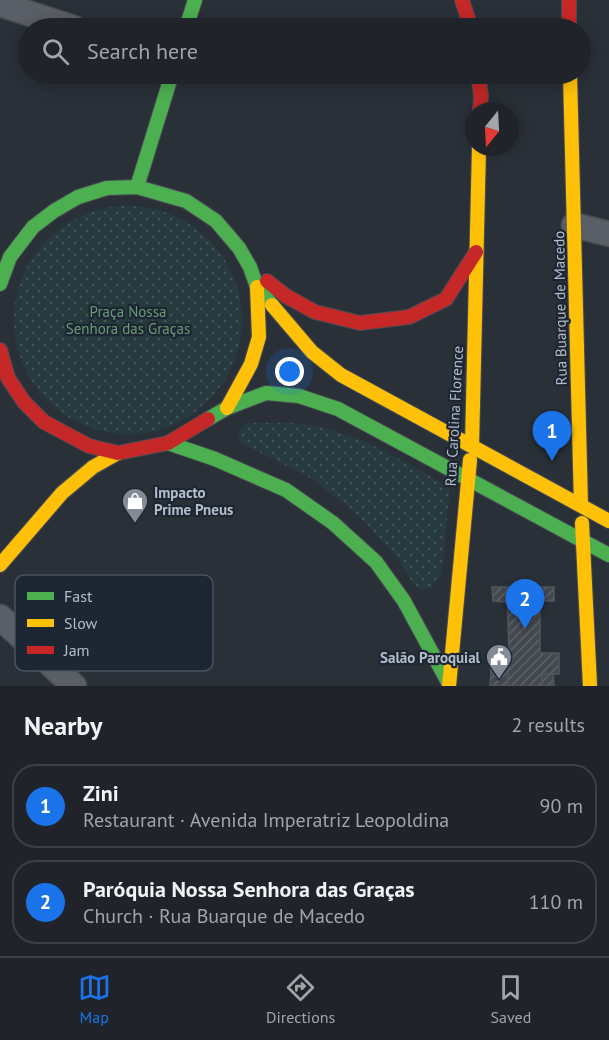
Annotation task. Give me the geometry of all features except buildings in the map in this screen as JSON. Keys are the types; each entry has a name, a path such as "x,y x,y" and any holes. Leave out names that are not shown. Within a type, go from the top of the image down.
{"main road":[{"path":"189,18 195,0"},
{"path":"462,0 468,18"},
{"path":"569,0 569,18"},
{"path":"137,188 169,84"},
{"path":"479,84 481,102"},
{"name":"Rua Buarque de Macedo","path":"570,84 582,541 590,686"},
{"name":"Rua Carolina Florence","path":"449,685 472,446 479,156"},
{"path":"1,275 10,257 33,227 78,197 107,188 137,188 186,201 216,221 239,248 250,267 257,287 259,337 251,364 227,408"},
{"path":"250,267 286,296 315,312 360,323 409,317 446,299 476,252"},
{"path":"257,287 312,352 341,375 609,521"},
{"path":"0,351 8,378 24,402 44,422 89,446 118,453"},
{"path":"0,565 62,493 93,467 118,453 168,442 227,408 266,393 299,396 338,409 609,555"},
{"path":"168,442 215,459 286,490 333,523 376,562 404,601 449,685"}],"street":[{"path":"0,4 43,18"},
{"path":"574,225 609,234"},
{"path":"0,617 15,631"},
{"path":"58,671 74,686"}],"green space":[{"name":"Praça Nossa Senhora das Graças","path":"128,206 150,208 172,215 191,225 216,248 228,266 237,287 242,320 240,342 233,364 223,383 200,408 182,420 161,429 128,434 106,432 84,425 65,415 40,392 28,374 19,353 14,320 16,298 23,276 33,257 56,232 74,220 95,211"},
{"path":"248,423 307,424 342,433 390,454 450,487 443,562 439,578 432,587 422,590 413,584 399,560 350,508 309,477 243,444 238,438 239,429"}],"traffic: fast":[{"path":"189,18 195,0"},
{"path":"137,187 169,84"},
{"path":"0,284 10,257 33,227 54,211 78,197 107,188 137,187 186,201 216,221 239,248 250,267 257,287 272,305"},
{"path":"208,419 227,408 266,393 299,396 338,409 609,555"},
{"path":"168,443 215,459 286,490 333,523 376,562 404,601 449,684"}],"traffic: slow":[{"path":"570,84 581,505"},
{"path":"472,446 479,156"},
{"path":"227,408 251,364 259,337 257,287"},
{"path":"272,305 312,352 341,375 609,521"},
{"path":"0,565 62,493 93,467 118,453"},
{"path":"449,686 470,460"},
{"path":"582,523 590,686"}],"traffic: jam":[{"path":"462,0 468,18"},
{"path":"569,0 569,18"},
{"path":"479,84 481,102"},
{"path":"267,281 286,296 315,312 360,323 409,317 446,299 476,252"},
{"path":"0,350 8,378 24,402 44,422 89,446 118,453 168,443 208,419"}],"place":[{"name":"Zini","path":"552,461"},
{"name":"Impacto Prime Pneus","path":"135,524"},
{"name":"Paróquia Nossa Senhora das Graças","path":"525,629"},
{"name":"Salão Paroquial","path":"499,680"}]}
